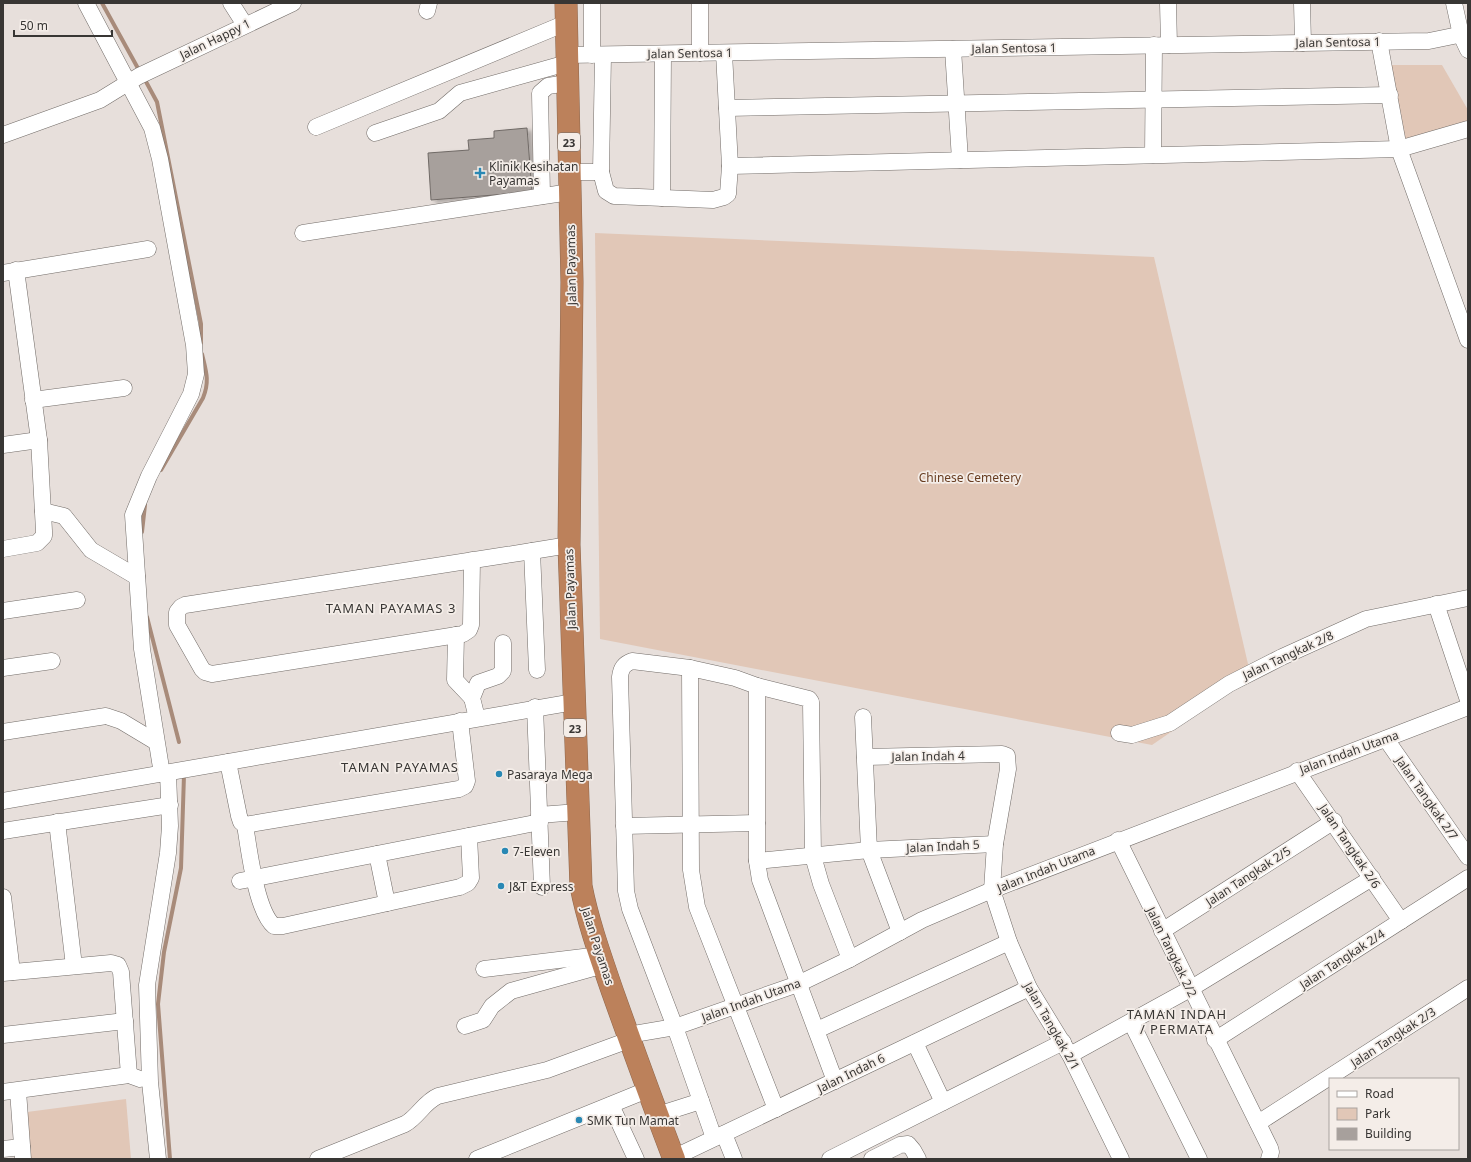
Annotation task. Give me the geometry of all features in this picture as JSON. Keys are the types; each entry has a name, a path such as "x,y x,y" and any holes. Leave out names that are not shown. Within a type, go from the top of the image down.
{"highway":[{"name":"Jalan Payamas","path":"566,13 572,282 569,545 581,886 584,903 628,1038 673,1158"}],"street":[{"path":"86,3 133,79 152,128 160,159 194,345 196,374 187,403 149,476 133,515 142,649 156,742 165,774 170,805 168,853 147,985 150,1082 158,1159"},
{"path":"231,3 245,25"},
{"name":"Jalan Happy 1","path":"3,135 100,100 133,79 293,3"},
{"path":"592,3 598,55 601,172 606,191 614,196 713,200 724,197 728,194 730,166 724,53"},
{"path":"700,3 700,53"},
{"path":"1154,155 1154,98 1168,3"},
{"path":"1302,3 1303,43"},
{"path":"1454,3 1468,50"},
{"path":"316,126 566,13"},
{"name":"Jalan Sentosa 1","path":"567,67 598,55 1429,41 1464,34"},
{"path":"1379,41 1400,149 1468,340"},
{"path":"953,49 960,160"},
{"path":"662,198 663,54"},
{"path":"542,196 540,96 545,87 567,67"},
{"path":"375,133 441,110 460,93 567,67"},
{"path":"727,108 1154,98 1390,95"},
{"path":"730,166 1400,149 1468,129"},
{"path":"303,233 542,196 570,182 601,172"},
{"path":"3,549 33,545 41,540 44,531 38,440 33,400 10,271 148,249"},
{"path":"33,400 124,388"},
{"path":"3,445 38,440"},
{"path":"43,511 64,516 91,550 137,577"},
{"path":"472,560 471,626 467,632 456,635 208,674 202,669 178,626 177,612 181,606 185,605 532,550 569,545"},
{"path":"532,550 537,670"},
{"name":"Jalan Tangkak 2/8","path":"1119,733 1132,735 1170,723 1241,677 1366,619 1468,598"},
{"path":"3,611 77,600"},
{"path":"1436,604 1468,700"},
{"path":"456,635 455,680 472,698 476,718"},
{"path":"472,698 478,683 498,676 503,671 503,643"},
{"path":"734,1159 719,1136 701,1101 675,1026 630,909 626,892 621,671 627,663 632,660 690,668 735,678 757,686 807,697 811,702 814,856 821,884 850,959"},
{"path":"3,668 52,661"},
{"path":"690,668 691,870 697,907 776,1109"},
{"path":"757,686 757,861 764,892 835,1081"},
{"path":"3,801 165,774 535,707 574,702"},
{"path":"535,707 542,887"},
{"name":"Jalan Indah Utama","path":"318,1159 411,1121 427,1103 438,1096 548,1070 628,1038 675,1026 736,1007 798,984 850,959 922,920 992,890 1118,840 1468,707"},
{"path":"3,732 106,716 121,721 156,742"},
{"path":"863,718 869,850 900,932"},
{"path":"244,825 460,789 465,786 467,782 460,721"},
{"name":"Jalan Tangkak 2/7","path":"1386,739 1468,858"},
{"name":"Jalan Indah 4","path":"865,757 1005,754 1008,761 995,844"},
{"path":"228,762 239,816 244,825 247,880 266,917 274,926 460,887 468,883 471,878 469,836"},
{"name":"Jalan Tangkak 2/6","path":"1298,771 1334,821 1401,921"},
{"path":"3,831 170,805"},
{"path":"247,880 469,836 539,819 578,812"},
{"name":"Jalan Tangkak 2/5","path":"1162,931 1334,821"},
{"path":"57,822 74,966"},
{"path":"624,826 757,823"},
{"name":"Jalan Tangkak 2/2","path":"1118,840 1215,1040 1258,1123 1270,1154"},
{"name":"Jalan Indah 5","path":"757,861 869,850 995,844 992,890"},
{"path":"377,854 387,903"},
{"path":"830,1159 943,1102 1131,1022 1190,989 1372,878"},
{"name":"Jalan Tangkak 2/4","path":"1215,1040 1468,878"},
{"name":"Jalan Tangkak 2/1","path":"992,890 1009,942 1029,988 1067,1049 1120,1159"},
{"path":"3,897 7,972 115,963 120,968 129,1075"},
{"path":"817,1030 1009,942"},
{"path":"484,969 602,960"},
{"path":"465,1026 483,1020 492,1006 513,990 602,960"},
{"path":"122,978 147,985"},
{"name":"Jalan Indah 6","path":"673,1158 1029,988"},
{"name":"Jalan Tangkak 2/3","path":"1258,1123 1468,988"},
{"path":"3,1035 125,1021"},
{"path":"1131,1022 1199,1159"},
{"path":"915,1042 943,1102"},
{"path":"3,1149 22,1153 11,1091 129,1075 150,1082"},
{"path":"478,1159 647,1090"},
{"path":"657,1115 701,1101"},
{"path":"611,1105 636,1159"},
{"path":"872,1159 900,1145 908,1144 918,1159"}],"green space":[{"path":"1384,65 1442,65 1468,110 1468,124 1399,149"},
{"name":"Chinese Cemetery","path":"595,233 1154,257 1251,677 1152,745 600,639"},
{"path":"126,1099 131,1159 28,1159 27,1112"}],"building":[{"name":"Klinik Kesihatan Payamas","path":"527,128 532,192 431,200 428,153 469,150 468,140 494,138 494,131"}],"waterway":[{"path":"102,3 140,72"},
{"path":"144,78 157,102 201,324 201,343"},
{"path":"161,470 203,398 207,381 202,354"},
{"path":"142,532 145,505"},
{"path":"147,617 179,742"},
{"path":"170,1159 158,1004 164,952 181,868 184,775"}],"place":[{"name":"Klinik Kesihatan Payamas","path":"480,173"},
{"name":"Pasaraya Mega","path":"499,774"},
{"name":"7-Eleven","path":"505,851"},
{"name":"J&T Express","path":"501,886"},
{"name":"SMK Tun Mamat","path":"579,1120"}],"district":[{"name":"TAMAN PAYAMAS 3","path":"391,608"},
{"name":"TAMAN PAYAMAS","path":"400,767"},
{"name":"TAMAN INDAH / PERMATA","path":"1177,1022"}]}
